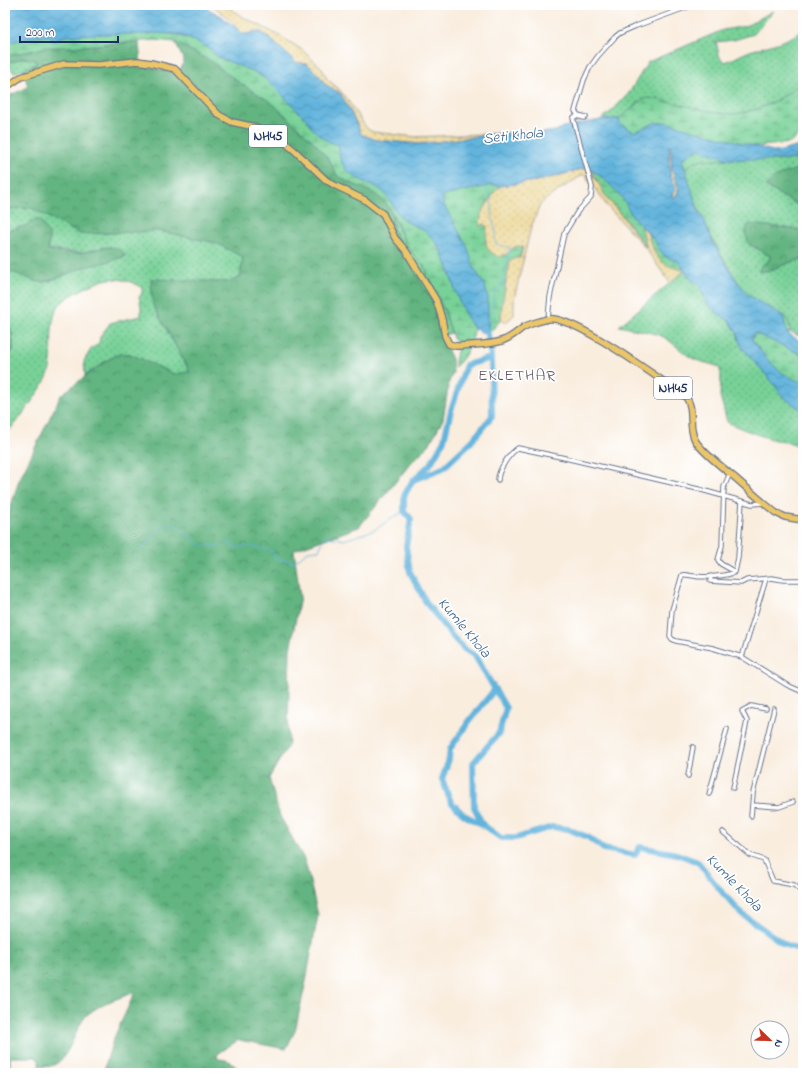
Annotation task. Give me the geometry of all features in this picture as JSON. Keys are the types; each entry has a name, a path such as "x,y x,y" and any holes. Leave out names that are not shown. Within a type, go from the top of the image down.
{"main road":[{"name":"NH45","path":"5,88 21,77 64,64 99,65 137,61 175,69 219,115 232,122 255,126 268,135 283,141 326,180 365,200 384,214 395,238 406,251 436,300 446,339 449,344 456,346 499,342 505,340 529,324 548,319 565,322 600,340 685,396 691,407 691,426 697,443 716,462 781,516 803,520"}],"street":[{"path":"548,319 550,297 564,234 578,211 591,197 592,187 573,118 574,116 586,117 578,115 575,110 587,73 598,56 620,33 693,5"},
{"path":"498,480 500,468 518,448 565,458 752,504 764,503"},
{"path":"730,473 724,487 722,540 718,560 721,564 735,572"},
{"path":"735,572 738,558 742,501"},
{"path":"735,572 700,577 686,574 682,575 672,610 670,636 676,641 713,648 742,657 787,685 803,692"},
{"path":"711,576 710,581 741,583 747,580 766,579 803,580"},
{"path":"742,657 766,579"},
{"path":"733,788 747,721 742,711 751,706 766,709"},
{"path":"751,816 753,794 774,709"},
{"path":"709,794 727,729"},
{"path":"688,776 693,747"},
{"path":"752,805 779,807 793,802"},
{"path":"723,832 750,855 764,860 774,881 794,885 803,893"}],"green space":[{"path":"773,11 754,34 734,40 716,42 719,55 724,62 750,51 784,40 803,30 803,80 789,93 761,107 742,113 733,114 714,113 651,99 619,119 600,120 612,111 629,93 648,62 723,30 746,26"},
{"path":"50,14 177,35 200,43 220,47 269,82 307,120 310,126 330,142 344,146 425,196 438,246 445,258 449,273 464,312 474,328 471,344 459,363 455,367 458,345 453,338 445,312 424,266 406,244 392,212 385,202 370,191 346,181 337,175 329,160 317,145 271,102 240,83 211,61 175,42 155,40 69,47 49,47 5,56 5,22"},
{"path":"139,42 141,65 178,74 184,61 175,42 211,61 240,83 271,102 317,145 329,160 337,175 346,181 370,191 385,202 392,212 393,228 399,245 435,306 441,336 452,359 453,373 449,382 443,419 429,445 411,463 359,527 294,550 300,597 290,650 289,744 269,778 280,816 305,861 318,915 295,1031 286,1049 239,1040 218,1053 217,1058 228,1060 242,1072 241,1073 103,1073 113,1040 135,992 105,1004 88,1014 78,1029 64,1056 57,1063 49,1066 39,1066 39,1060 35,1057 10,1057 11,1073 5,1073 5,525 19,480 61,395 104,362 119,354 130,354 174,374 190,372 153,305 151,279 229,282 240,277 243,257 216,243 160,231 80,234 32,208 5,209 5,98 28,87 23,69 36,64 35,60 24,58 5,63 5,56 49,47"},
{"path":"24,58 35,60 36,64 14,73 10,67 5,70 5,63"},
{"path":"803,80 803,132 790,143 762,146 741,145 634,132 620,124 619,119 646,98 718,113 741,113 776,101 795,88"},
{"path":"664,131 727,157 741,159 694,161 685,169 693,195 703,219 721,255 738,282 753,299 782,315 789,323 791,332 787,333 765,325 715,256"},
{"path":"803,150 803,170 799,169 765,186 803,208 803,230 764,226 749,244 770,256 769,261 761,266 759,272 803,259 803,338 791,332 789,323 782,315 753,299 740,286 708,231 693,195 685,169 694,161 728,159 796,159"},
{"path":"623,159 648,250 630,225 605,195 590,168 557,176 557,173"},
{"path":"799,169 803,170 803,208 765,186 780,175"},
{"path":"492,185 501,186 493,194 487,204 482,215 480,226 485,224 487,226 487,242 489,249 495,254 513,247 523,246 519,258 516,258 510,262 502,305 501,320 488,334 434,195 442,196"},
{"path":"32,208 80,234 160,231 216,243 243,257 240,277 229,282 151,279 153,305 190,372 174,374 130,354 119,354 104,362 85,376 84,361 91,349 99,343 100,337 110,323 141,316 139,297 142,293 142,288 134,283 124,280 104,280 86,287 65,299 58,307 53,323 51,365 47,378 15,424 5,434 5,363 13,350 8,321 5,319 5,273 15,273 38,282 43,282 57,278 80,268 125,256 112,248 107,247 80,253 48,249 48,244 40,220 35,220 25,226 5,231 5,209"},
{"path":"392,212 398,229 413,254 424,266 437,292 451,333 441,336 435,306 399,245 393,228"},
{"path":"646,214 678,259 684,271 666,265 655,252 650,240"},
{"path":"35,220 40,220 48,233 50,239 48,250 76,253 110,247 121,251 125,256 81,268 43,282 38,282 12,272 5,273 5,231 25,226"},
{"path":"749,224 803,230 803,259 759,272 761,266 769,261 770,256 749,244 745,233"},
{"path":"684,271 700,286 707,304 730,321 737,333 741,346 774,384 783,397 803,411 803,446 776,440 744,430 727,422 720,396 721,374 719,367 692,358 659,335 619,326"},
{"path":"5,319 10,328 13,346 12,351 5,363"},
{"path":"755,333 803,355 803,395 770,363 752,340"}],"sand":[{"path":"210,5 222,5 228,7 241,16 282,37 302,50 322,68 327,79 339,89 365,126 373,132 416,137 503,133 420,144 376,140 361,134 356,121 332,88 326,85 318,74 307,64 296,62 255,31 242,33 224,14"},
{"path":"668,145 671,147 672,170 679,189 676,196 645,226 657,256 666,264 684,271 670,283 644,246 607,206 595,188 588,181 587,176 582,175 546,199 540,205 531,227 514,299 514,315 505,323 501,320 502,305 510,261 520,258 523,247 516,246 507,254 498,257 488,250 486,243 487,226 485,224 480,226 481,214 495,191 501,186 542,180 590,168 605,195 647,248 641,225 675,185 670,176"}],"water":[{"name":"Seti Khola","path":"5,5 201,5 220,15 243,34 249,34 255,31 261,32 296,62 307,64 318,74 326,85 340,93 361,134 376,140 420,144 503,133 540,133 556,131 563,127 600,120 619,119 620,124 634,132 655,123 666,122 777,152 803,145 803,150 796,159 728,159 698,149 682,159 698,210 703,218 713,243 734,277 748,295 783,316 787,333 803,343 803,355 755,333 752,337 752,340 774,366 787,376 803,382 803,411 783,397 774,384 741,346 737,333 730,321 707,304 700,286 691,279 678,261 673,260 663,254 652,237 630,213 620,195 606,181 590,169 586,168 542,180 501,186 492,185 442,196 444,205 467,246 474,268 485,286 488,298 488,334 478,331 470,323 460,303 447,265 438,245 432,238 422,229 401,218 387,196 381,190 352,175 344,166 340,158 339,145 330,142 316,132 307,120 259,74 218,57 210,49 200,43 177,34 99,34 72,36 54,41 48,36 5,43","holes":["669,145 671,147 672,170 679,189 676,196 673,198 672,194 676,191 675,185 670,176"]}],"waterway":[{"path":"484,187 491,197 493,222 496,231 495,243 510,248 502,285 495,292 488,334"},
{"name":"Kumle Khola","path":"482,329 488,334 491,356 492,416 472,441 443,468 413,480 404,496 404,511 411,519 406,546 410,572 427,604 451,635 464,649 475,656 506,708 499,733 473,763 474,807 483,825 501,838 516,838 552,827 568,829 588,837 604,849 635,855 640,847 677,854 698,862 742,914 784,944 803,951"},
{"path":"416,478 431,463 444,440 451,410 466,365 491,358"},
{"path":"142,549 162,525 175,525 188,534 198,544 216,546 231,543 233,548 250,546 272,551 276,559 294,562 308,551 319,550 325,536 344,540 374,530 404,511"},
{"path":"483,825 464,815 451,802 442,779 449,759 450,749 470,720 495,689"}],"district":[{"name":"EKLETHAR","path":"517,376"}]}
